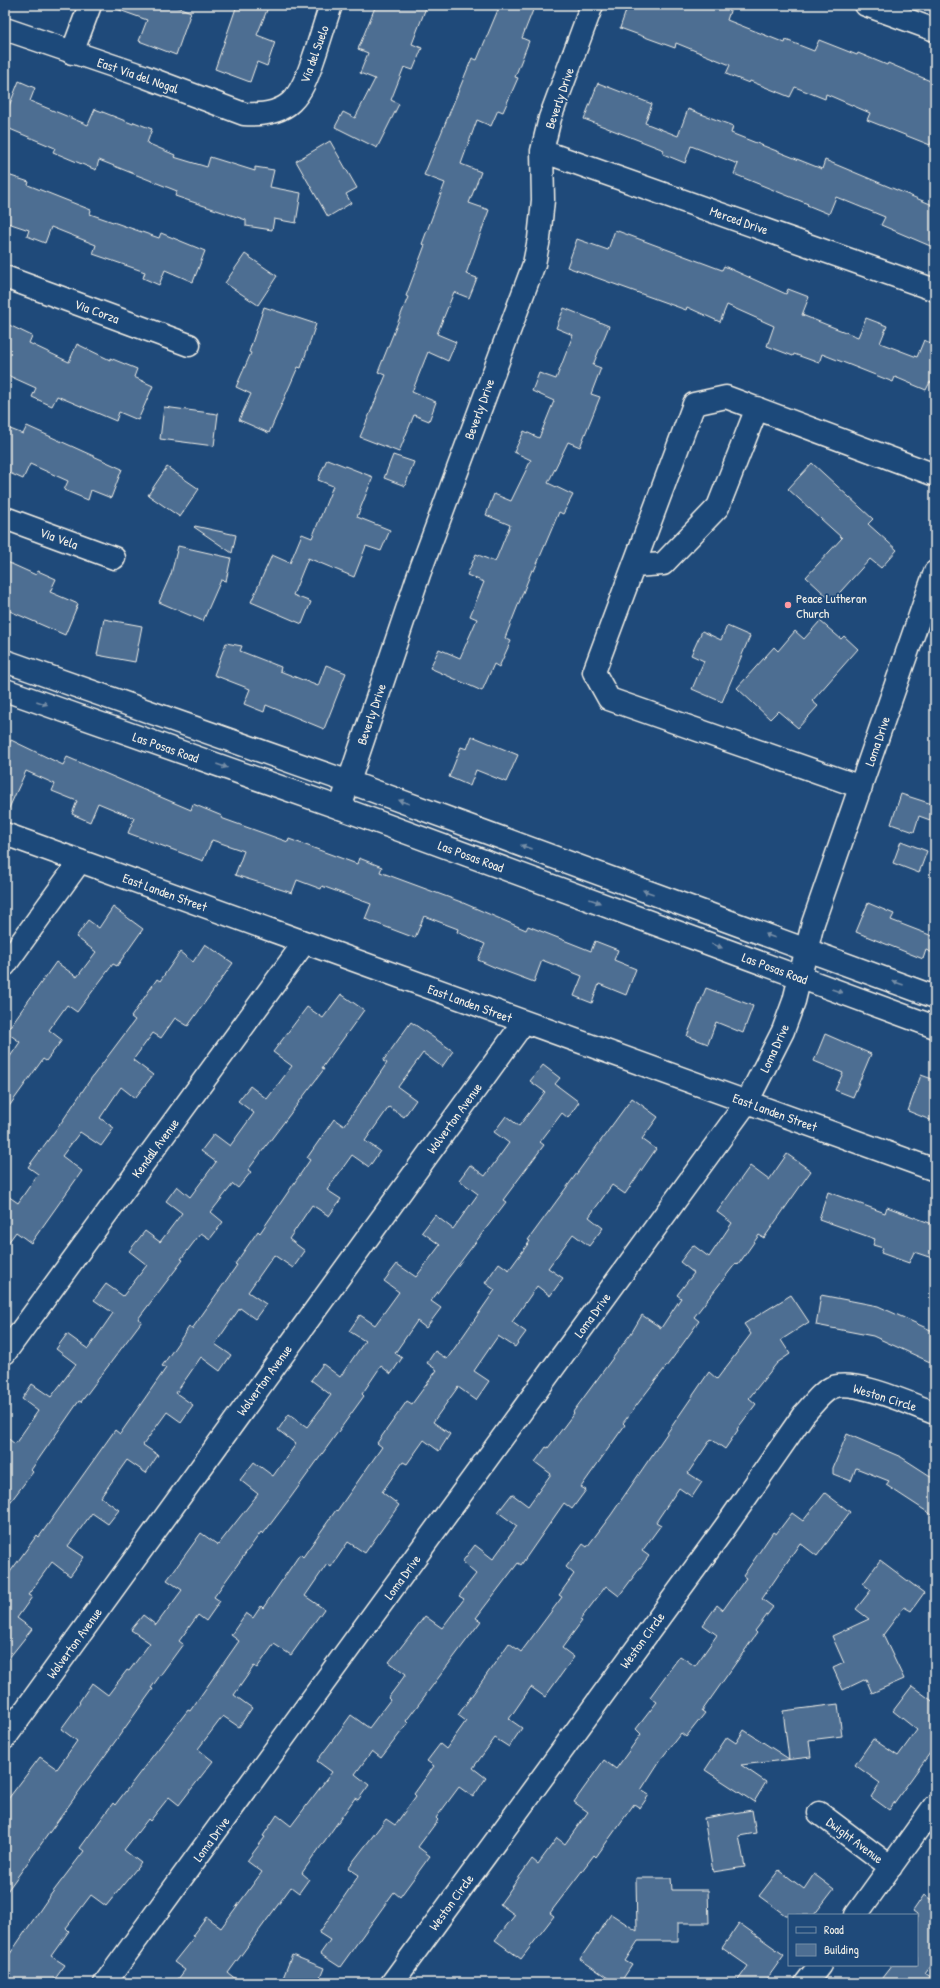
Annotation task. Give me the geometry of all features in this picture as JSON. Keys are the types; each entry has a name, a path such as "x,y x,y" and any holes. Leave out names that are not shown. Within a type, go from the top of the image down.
{"street":[{"path":"72,53 90,5"},
{"name":"Via del Suelo","path":"272,113 288,105 300,93 307,78 331,5"},
{"name":"Beverly Drive","path":"340,808 419,574 534,264 539,239 543,200 542,151 550,118 592,5"},
{"path":"866,5 935,30"},
{"name":"East Via del Nogal","path":"5,29 143,76 244,114 261,115 272,113"},
{"name":"Merced Drive","path":"542,151 935,290"},
{"name":"Via Corza","path":"5,277 190,345"},
{"path":"861,787 609,699 594,672 694,404 726,397 935,475"},
{"path":"634,566 663,564 718,507 757,408"},
{"name":"Via Vela","path":"5,518 114,558"},
{"name":"Loma Drive","path":"105,1983 747,1102 783,1031 794,1001 813,923 935,572"},
{"name":"Las Posas Road","path":"5,661 348,782 935,997"},
{"name":"Las Posas Road","path":"5,690 340,808 935,1027"},
{"name":"East Landen Street","path":"5,834 935,1170"},
{"path":"5,965 80,861"},
{"name":"Kendall Avenue","path":"5,1353 304,943"},
{"name":"Wolverton Avenue","path":"5,1738 524,1022"},
{"name":"Weston Circle","path":"392,1983 721,1532 804,1414 818,1398 831,1388 856,1386 935,1413"},
{"name":"Dwight Avenue","path":"857,1914 935,1805"},
{"name":"Dwight Avenue","path":"819,1813 891,1867"},
{"path":"806,1983 819,1966"}],"building":[{"path":"111,5 173,5 191,12 176,55 139,41 147,20 111,7"},
{"path":"237,5 269,5 257,35 275,42 267,66 257,62 250,82 215,69"},
{"path":"376,5 427,5 412,44 422,48 413,70 404,67 391,100 399,104 377,148 335,127 343,112 355,118 375,79 360,73 368,53 358,49"},
{"path":"500,5 535,5 522,38 529,41 515,77 518,78 503,112 498,110 491,126 477,120 461,164 481,172 469,203 489,210 466,274 477,278 469,298 454,292 437,334 456,342 448,361 428,352 412,392 436,402 429,421 414,415 399,452 360,437 386,375 378,372 408,297 406,296 425,245 422,244 445,183 424,175 472,58 477,60"},
{"path":"628,5 732,5 727,20 785,43 786,40 814,51 819,40 857,55 858,53 887,65 888,63 935,83 935,134 930,145 867,120 870,113 826,94 825,99 795,87 790,97 750,81 749,83 726,74 730,65 676,43 675,48 620,28"},
{"path":"19,81 35,88 30,101 88,125 95,109 133,124 134,122 152,129 147,143 175,155 174,157 207,167 210,157 255,171 255,167 274,170 270,187 301,193 296,223 274,219 272,230 246,226 246,220 175,196 177,191 99,160 96,170 53,152 55,148 5,127 5,116"},
{"path":"598,83 652,104 645,123 678,136 688,109 733,126 731,133 822,169 825,160 935,206 935,248 881,225 885,217 836,197 829,214 734,174 738,164 691,146 685,163 663,154 664,150 584,119"},
{"path":"330,141 357,188 346,194 351,203 328,217 296,161"},
{"path":"5,174 29,182 28,185 91,210 90,214 159,238 161,233 205,251 193,282 165,270 159,285 143,278 145,272 93,254 96,245 51,227 45,243 27,236 29,230 5,222"},
{"path":"615,230 722,270 724,266 786,294 788,289 809,297 802,315 858,337 866,318 887,326 880,343 917,357 924,340 935,345 935,384 930,382 926,390 895,377 893,382 822,354 819,363 794,354 793,356 767,346 774,326 727,305 720,322 687,307 686,310 567,267 577,239 608,250"},
{"path":"245,254 277,276 258,305 225,283"},
{"path":"264,307 316,324 301,368 298,367 269,433 239,420 251,394 236,387 251,353 249,352"},
{"path":"564,308 609,326 593,365 601,368 591,394 600,397 580,447 568,442 548,483 573,495 563,514 559,512 534,571 532,570 505,638 511,641 499,667 494,664 482,691 430,668 439,649 460,658 477,619 470,616 484,582 467,575 476,554 495,562 510,525 486,515 494,494 511,501 531,460 514,452 524,431 539,438 554,401 532,391 539,373 556,379 573,335 556,328"},
{"path":"5,323 32,336 29,343 69,362 77,344 110,360 110,358 137,369 134,377 153,386 138,420 119,412 116,421 57,396 52,406 32,397 36,388 5,374"},
{"path":"164,407 218,414 214,446 160,439"},
{"path":"27,426 122,469 111,498 91,490 88,500 64,490 68,481 30,464 23,479 5,471 5,427 23,434"},
{"path":"393,455 414,462 405,486 384,478"},
{"path":"327,459 373,477 357,517 390,530 381,551 366,546 354,577 308,558 293,595 311,602 302,624 251,602 272,555 290,563 302,534 312,538 333,486 318,480"},
{"path":"812,463 873,519 868,524 897,550 881,568 870,559 832,601 806,577 842,538 788,489"},
{"path":"167,467 199,489 180,517 148,495"},
{"path":"194,527 236,535 232,553"},
{"path":"178,546 231,558 226,581 221,580 203,621 159,602 171,574"},
{"path":"5,561 36,575 38,571 56,579 50,592 78,604 65,635 5,609"},
{"path":"104,619 142,626 135,662 97,655"},
{"path":"820,621 841,639 844,636 858,649 812,701 818,706 798,728 778,711 770,719 737,688 774,647 778,651 795,631 804,639"},
{"path":"727,626 750,636 722,702 692,689 704,661 691,655 702,631 721,640"},
{"path":"226,643 242,646 240,651 281,667 280,671 318,686 326,665 346,673 324,729 266,705 264,712 244,704 250,689 214,675"},
{"path":"472,736 518,755 506,782 476,770 470,786 449,777 461,747 467,749"},
{"path":"11,740 63,765 67,757 191,810 193,804 222,816 221,818 288,842 289,839 357,864 359,858 382,867 380,872 461,902 526,930 528,926 591,951 595,941 618,950 614,960 636,969 626,995 599,984 592,1003 574,996 582,976 542,960 534,982 494,967 478,960 485,944 457,932 458,929 424,916 415,938 365,919 371,904 322,886 321,889 297,880 292,893 235,875 244,851 212,840 203,861 128,833 134,818 98,803 90,822 72,814 77,801 52,791 55,784 26,771 5,817 5,752"},
{"path":"901,794 935,805 930,820 919,816 914,832 891,824"},
{"path":"901,841 927,851 919,873 893,863"},
{"path":"868,903 894,914 891,920 935,937 935,954 926,950 923,959 856,932"},
{"path":"113,907 143,929 117,966 113,964 77,1012 67,1005 49,1030 62,1040 46,1061 43,1059 5,1112 5,1064 20,1042 6,1032 56,962 77,977 96,952 76,937 88,920 99,928"},
{"path":"205,944 233,963 188,1026 175,1018 161,1038 153,1033 133,1060 153,1075 135,1098 121,1087 100,1118 114,1128 101,1146 80,1132 62,1156 82,1171 31,1243 16,1232 5,1247 5,1194 18,1203 38,1174 28,1167 135,1020 131,1017 157,979 160,981 180,952 193,962"},
{"path":"706,988 753,1006 743,1033 716,1022 708,1044 687,1036"},
{"path":"341,994 364,1010 322,1068 324,1069 248,1170 251,1172 238,1188 233,1184 211,1212 223,1222 210,1239 201,1233 181,1259 183,1260 138,1319 142,1321 81,1402 79,1401 31,1470 33,1472 5,1509 5,1436 15,1444 38,1411 22,1399 32,1384 51,1397 76,1364 56,1349 67,1334 88,1349 113,1313 94,1300 106,1284 123,1296 147,1265 129,1251 145,1231 160,1242 182,1213 166,1201 177,1186 190,1197 216,1162 201,1151 214,1134 230,1146 254,1113 238,1101 250,1086 267,1099 292,1066 273,1052 307,1007 323,1018"},
{"path":"411,1022 453,1051 442,1067 423,1053 398,1087 416,1100 404,1117 389,1107 365,1141 380,1151 369,1167 352,1155 327,1190 341,1199 329,1216 312,1205 289,1239 305,1251 293,1268 274,1255 248,1292 266,1304 255,1319 240,1308 215,1344 231,1355 220,1371 201,1357 176,1393 193,1405 181,1422 167,1412 143,1445 158,1455 146,1473 127,1460 101,1497 119,1510 108,1524 92,1513 68,1546 84,1557 70,1576 52,1562 28,1595 32,1597 17,1618 32,1629 5,1663 5,1579 37,1535 39,1537 115,1430 120,1434 166,1368 162,1366 189,1327 192,1329 237,1265 235,1264 258,1231 260,1233 310,1160 307,1158 334,1119 344,1126 387,1063 383,1061"},
{"path":"825,1034 871,1054 853,1097 835,1090 843,1073 814,1061"},
{"path":"543,1065 560,1078 555,1084 579,1102 568,1118 562,1113 540,1142 544,1145 503,1200 506,1202 431,1301 441,1308 426,1328 417,1321 395,1353 402,1358 391,1374 381,1366 362,1394 364,1396 291,1497 263,1534 261,1532 214,1597 220,1601 206,1621 198,1615 179,1641 183,1644 151,1688 153,1689 5,1894 5,1803 40,1757 57,1769 77,1741 61,1729 80,1703 79,1702 92,1683 108,1695 127,1670 129,1671 150,1643 131,1630 143,1615 156,1625 182,1590 167,1580 201,1533 218,1545 258,1494 240,1480 254,1462 273,1476 296,1444 278,1430 289,1414 307,1427 331,1395 311,1380 323,1364 340,1377 365,1341 349,1331 360,1315 375,1325 399,1292 384,1281 397,1264 416,1277 440,1245 422,1232 435,1215 453,1229 478,1194 459,1180 470,1165 485,1176 509,1143 494,1132 506,1116 519,1126 545,1092 530,1081"},
{"path":"921,1075 935,1080 935,1122 908,1111"},
{"path":"632,1098 658,1117 642,1139 656,1149 625,1194 612,1185 589,1217 603,1228 589,1246 573,1234 548,1268 563,1278 550,1296 537,1286 512,1322 526,1332 515,1347 498,1336 474,1371 489,1381 476,1400 458,1387 433,1422 450,1434 439,1451 424,1440 407,1464 403,1462 382,1492 399,1505 365,1553 348,1542 331,1567 327,1564 305,1596 324,1609 291,1655 274,1644 257,1668 254,1666 234,1695 252,1708 239,1727 223,1716 198,1749 213,1761 179,1805 169,1797 150,1821 148,1819 124,1850 141,1863 106,1906 91,1895 66,1928 69,1931 51,1956 65,1965 52,1983 5,1983 5,1961 49,1897 84,1851 80,1848 113,1803 115,1805 188,1710 190,1711 239,1641 231,1635 246,1613 253,1618 261,1606 263,1608 300,1554 303,1557 382,1447 377,1443 407,1401 412,1404 437,1370 427,1363 435,1351 447,1359 495,1290 485,1283 499,1263 509,1270 530,1241 528,1240"},
{"path":"787,1154 811,1171 764,1238 759,1235 738,1265 736,1263 694,1317 699,1321 623,1423 625,1425 581,1487 586,1490 572,1509 564,1503 521,1565 518,1563 476,1618 481,1621 406,1721 408,1723 381,1758 372,1751 355,1774 369,1785 358,1800 355,1798 302,1873 309,1879 299,1893 291,1887 228,1973 241,1983 175,1983 185,1970 174,1962 194,1937 192,1936 206,1917 221,1928 262,1872 247,1861 265,1837 263,1836 277,1815 291,1826 332,1772 317,1761 351,1715 369,1728 390,1700 388,1698 406,1674 389,1662 425,1616 442,1628 464,1599 459,1596 476,1574 462,1562 475,1545 493,1559 517,1526 498,1512 512,1494 528,1506 551,1474 535,1462 546,1447 548,1448 574,1413 573,1412 632,1332 642,1315 661,1328 681,1298 677,1295 694,1273 680,1262 693,1245 709,1257 732,1223 717,1212 750,1166 769,1180"},
{"path":"828,1192 885,1213 887,1207 935,1225 935,1259 914,1252 909,1263 881,1253 883,1248 873,1245 875,1239 819,1219"},
{"path":"791,1295 809,1322 781,1340 790,1354 777,1363 749,1398 756,1404 737,1429 738,1430 725,1449 711,1439 688,1473 702,1482 692,1497 679,1488 656,1522 661,1525 642,1551 649,1556 619,1596 606,1586 580,1620 582,1621 562,1648 574,1657 545,1697 531,1687 509,1719 522,1728 509,1747 495,1738 473,1768 486,1778 473,1797 459,1787 436,1818 438,1820 418,1847 430,1856 400,1897 394,1892 340,1967 320,1954 330,1940 319,1933 359,1875 348,1868 386,1819 395,1825 416,1796 414,1794 434,1766 427,1761 440,1744 446,1749 466,1721 458,1715 509,1643 521,1652 562,1597 559,1595 574,1574 566,1567 583,1544 587,1547 611,1515 709,1372 717,1379 751,1334 744,1324"},
{"path":"821,1295 878,1306 935,1332 935,1350 930,1362 873,1336 816,1325"},
{"path":"847,1434 901,1457 935,1479 935,1517 886,1485 889,1481 856,1468 851,1481 833,1474 833,1468"},
{"path":"825,1493 850,1512 817,1556 800,1543 762,1599 773,1607 755,1631 757,1633 702,1711 705,1713 686,1737 681,1733 661,1759 641,1790 649,1795 640,1808 634,1804 596,1857 594,1855 550,1913 554,1916 521,1959 495,1940 515,1915 500,1904 532,1859 538,1864 557,1838 565,1844 588,1812 574,1802 604,1760 616,1769 641,1734 636,1729 657,1702 650,1697 680,1656 695,1666 717,1635 703,1625 717,1605 723,1610 746,1578 743,1576 773,1532 776,1534 792,1513 803,1521"},
{"path":"880,1560 924,1593 911,1611 904,1607 883,1635 904,1679 872,1693 866,1679 843,1690 833,1668 844,1663 832,1636 869,1619 856,1609 871,1590 863,1584"},
{"path":"912,1686 935,1703 935,1746 889,1810 871,1797 880,1783 855,1765 873,1739 898,1756 917,1730 893,1711"},
{"path":"838,1704 842,1736 809,1740 811,1757 741,1765 766,1782 754,1802 705,1770 727,1737 736,1743 744,1730 789,1759 783,1711"},
{"path":"752,1810 756,1833 739,1836 745,1867 713,1872 704,1818"},
{"path":"779,1870 804,1889 814,1874 834,1889 815,1914 785,1915 759,1896"},
{"path":"636,1878 671,1878 672,1890 708,1890 709,1923 678,1923 678,1941 638,1941 625,1961 632,1965 620,1983 615,1983 580,1959 611,1914 637,1931"},
{"path":"924,1895 935,1902 935,1959 925,1973 935,1980 935,1983 878,1983 891,1966 918,1966 918,1914 913,1911"},
{"path":"739,1923 784,1955 764,1983 736,1983 748,1966 722,1948"},
{"path":"292,1955 324,1968 318,1983 281,1983"}],"place":[{"name":"Peace Lutheran Church","path":"788,605"}]}
